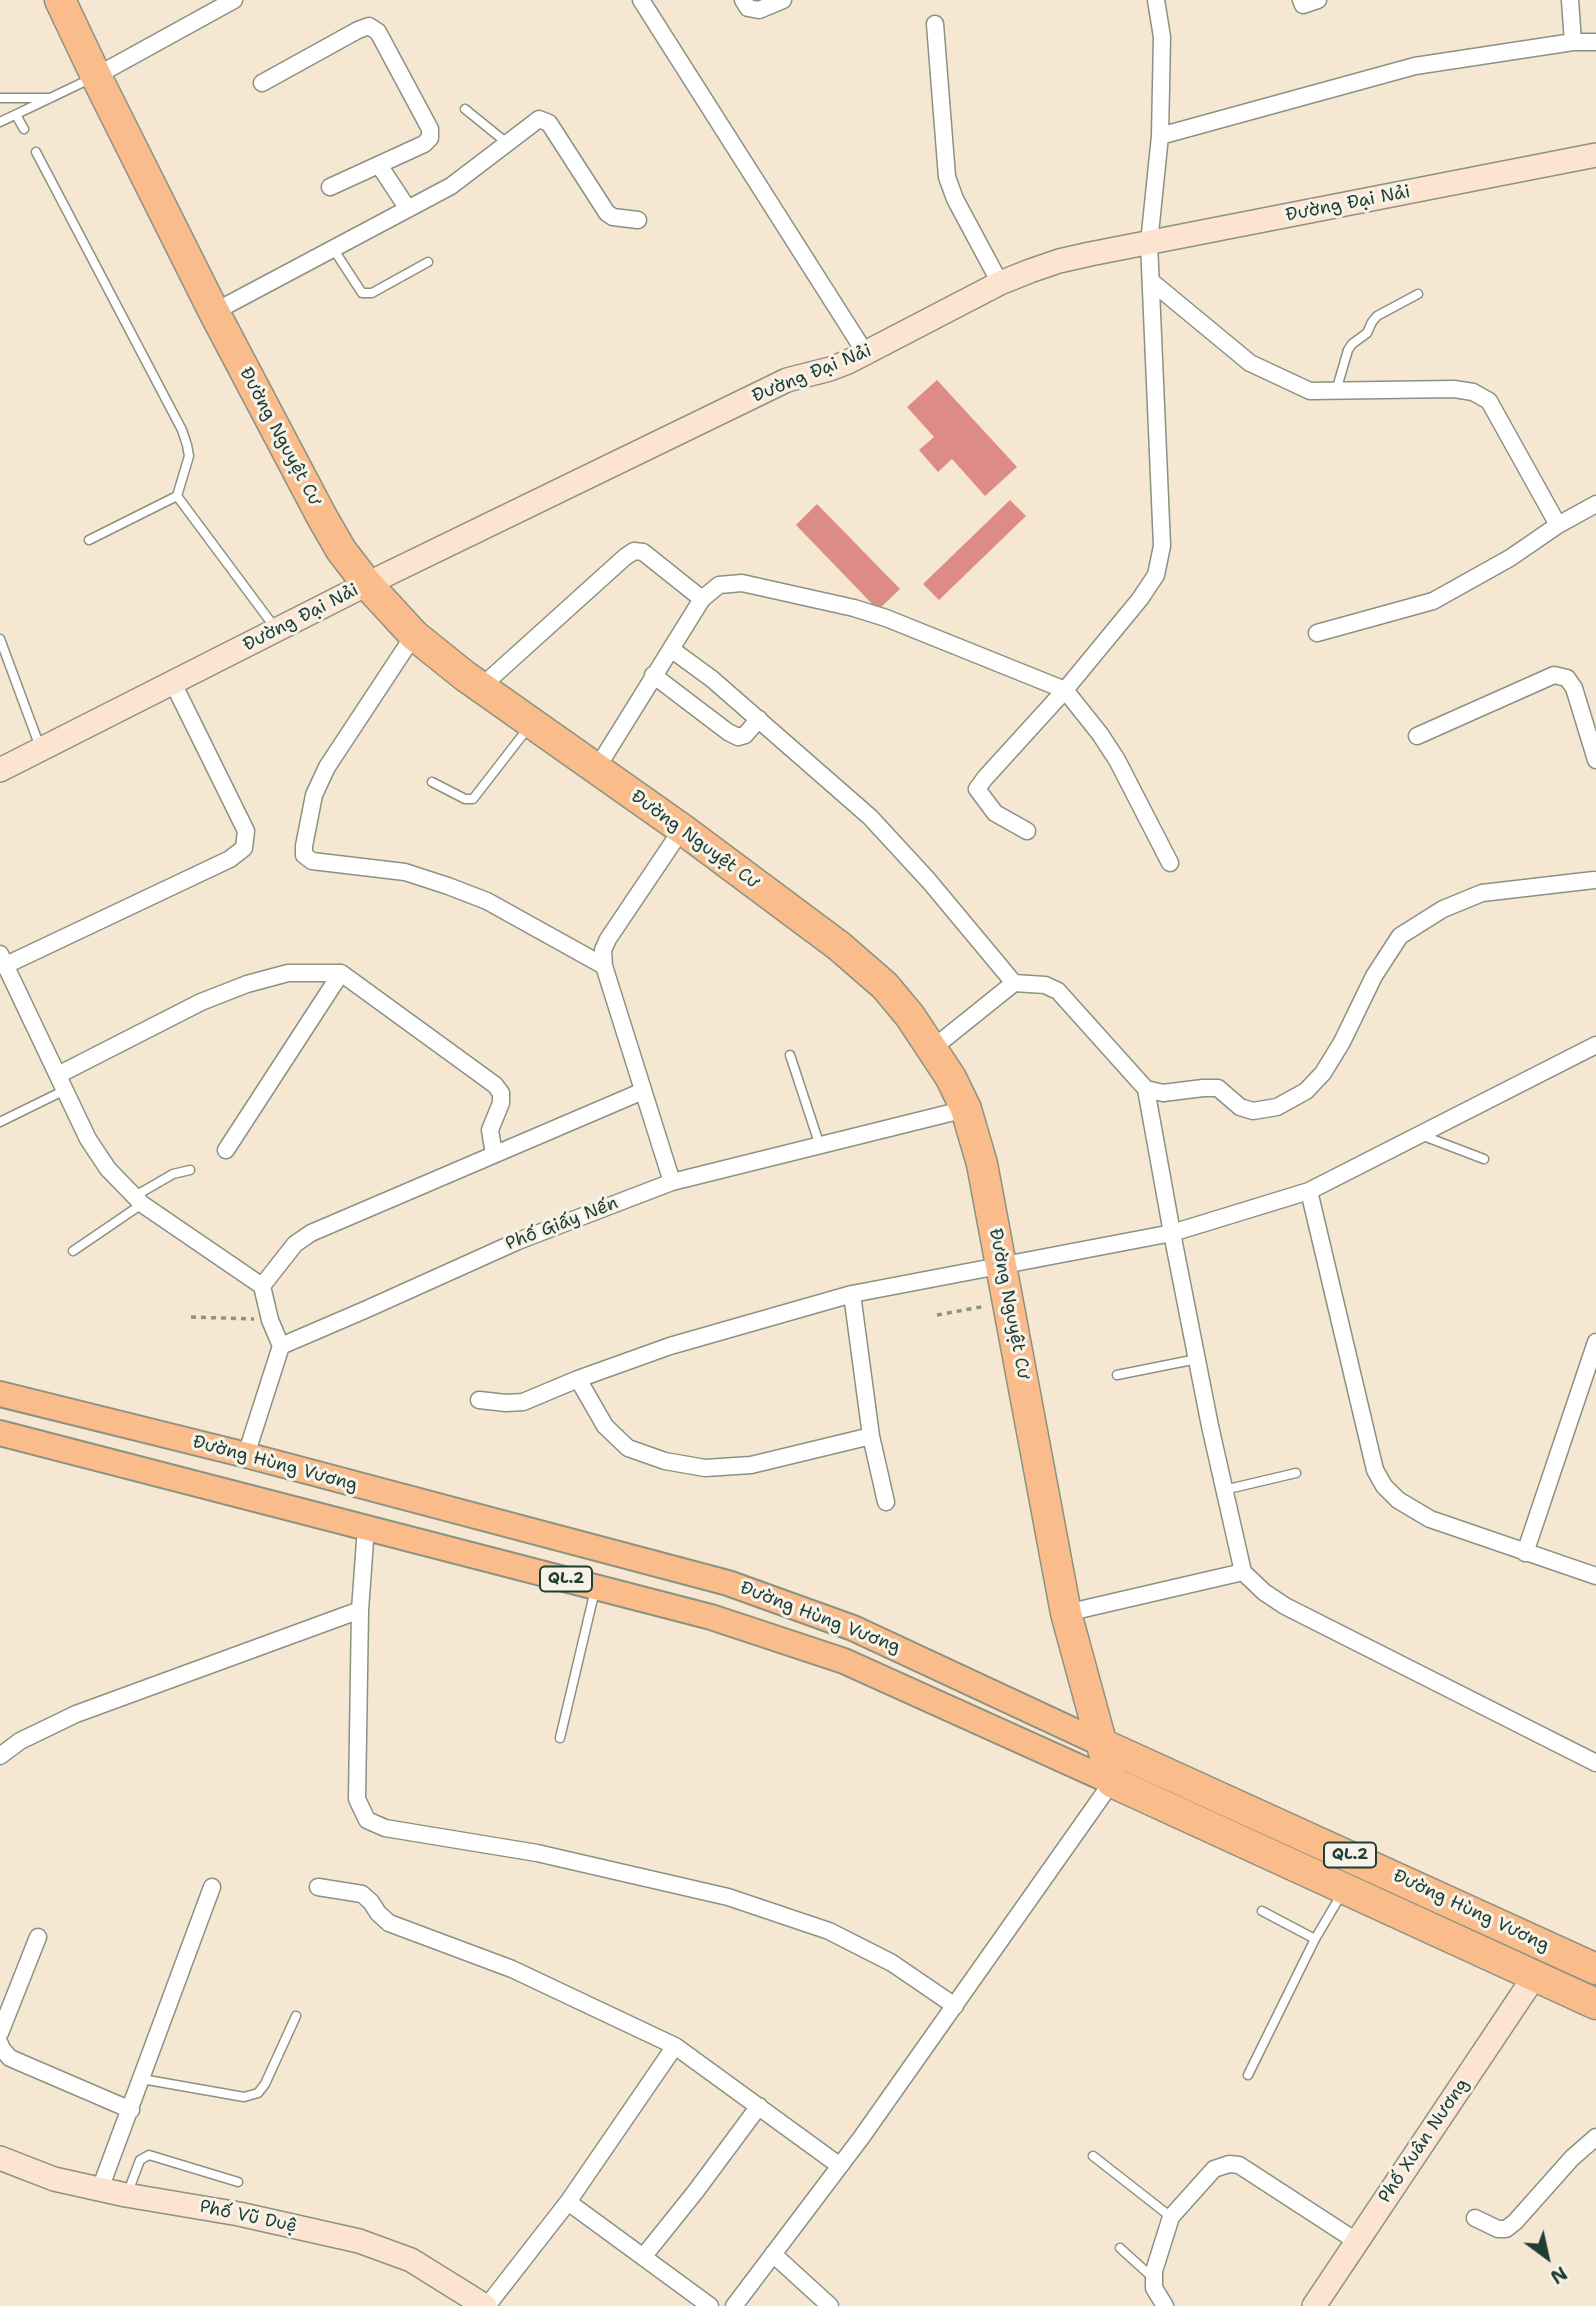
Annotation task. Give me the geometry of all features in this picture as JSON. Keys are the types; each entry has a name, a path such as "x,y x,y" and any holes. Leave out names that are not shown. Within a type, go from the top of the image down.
{"highway":[{"name":"Đường Nguyệt Cư","path":"60,0 214,312 322,517 341,550 366,584 414,635 481,687 682,829 839,946 885,986 910,1016 951,1077 976,1137 1066,1613 1112,1782"},
{"name":"Đường Hùng Vương","path":"1102,1744 1596,1969"},
{"name":"Đường Hùng Vương","path":"1112,1782 1596,2004"}],"main road":[{"name":"Đường Hùng Vương","path":"0,1394 247,1455 729,1583 853,1628 1102,1744"},
{"name":"Đường Hùng Vương","path":"0,1433 711,1617 844,1661 1112,1782"},
{"path":"204,1485 215,1448"}],"street":[{"path":"96,76 234,0"},
{"path":"641,0 866,354"},
{"path":"743,0 748,8 759,10 783,0"},
{"path":"1027,831 995,813 977,789 1140,600 1156,575 1162,547 1149,243 1160,136 1162,37 1156,0"},
{"path":"1301,0 1303,5 1318,0"},
{"path":"1570,0 1573,42"},
{"path":"935,24 947,177 1000,283"},
{"path":"262,83 369,26 378,32 430,129 429,138 424,144 330,187"},
{"path":"1160,136 1415,66 1573,42 1596,42"},
{"path":"214,312 451,186 539,119 549,122 607,213 613,217 638,220"},
{"name":"Đường Đại Nải","path":"0,769 366,584 788,380 830,369 866,354 1000,283 1059,261 1596,155"},
{"path":"379,165 408,209"},
{"path":"1152,282 1250,363 1310,391 1454,389 1472,392 1489,401 1558,525"},
{"path":"1317,633 1433,601 1510,558 1558,525 1596,504"},
{"path":"481,687 634,551 643,552 702,599"},
{"path":"597,768 702,599 719,585 742,583 854,608 886,618 1065,690 1100,734 1116,760 1170,863"},
{"path":"414,635 327,767 314,795 304,855 312,860 405,872 448,886 487,901 604,966"},
{"path":"671,649 712,679 870,817 929,881 1014,982 1045,985 1058,991 1146,1089 1197,1359 1242,1572 1285,1606 1596,1763"},
{"path":"653,675 738,737 745,735 759,719"},
{"path":"1417,736 1554,675 1567,678 1574,688 1596,760"},
{"path":"173,683 246,831 244,848 230,859 3,960 88,1139 108,1169 138,1200 262,1286 270,1320 281,1346 247,1455"},
{"path":"672,1182 604,966 603,950 682,829"},
{"path":"1146,1089 1163,1093 1217,1088 1240,1107 1253,1111 1277,1107 1306,1091 1323,1073 1342,1042 1374,976 1400,936 1443,909 1482,893 1595,880"},
{"path":"58,1075 201,1002 247,984 288,973 341,972 495,1085 501,1093 501,1103 490,1130 494,1154"},
{"path":"226,1150 341,972"},
{"path":"933,1048 1014,982"},
{"path":"479,1400 523,1402 670,1346 852,1294 1172,1233 1309,1191 1596,1045"},
{"path":"262,1286 295,1244 311,1233 643,1090"},
{"name":"Phố Giấy Nến","path":"281,1346 518,1241 672,1182 966,1109"},
{"path":"1309,1191 1375,1470 1384,1486 1398,1500 1430,1519 1596,1576"},
{"path":"852,1294 872,1437 886,1502"},
{"path":"1525,1553 1596,1342"},
{"path":"578,1379 605,1426 628,1448 665,1461 705,1468 751,1465 872,1437"},
{"path":"366,1527 360,1610 357,1799 366,1821 386,1828 537,1853 727,1897 828,1931 892,1963 955,2006"},
{"path":"1066,1613 1242,1572"},
{"path":"0,1755 20,1741 76,1714 360,1610"},
{"path":"734,2306 840,2166 1112,1782"},
{"path":"100,2189 212,1887"},
{"path":"318,1887 362,1894 389,1923 512,1969 675,2046 840,2166"},
{"path":"0,2033 38,1937"},
{"name":"Phố Xuân Nương","path":"1314,2306 1534,1977"},
{"path":"0,2045 10,2058 131,2110"},
{"path":"486,2306 568,2202 675,2046"},
{"path":"643,2258 759,2106"},
{"path":"1475,2218 1498,2229 1506,2229 1572,2158 1596,2137"},
{"name":"Phố Vũ Duệ","path":"0,2158 54,2179 127,2195 239,2214 359,2241 411,2260 486,2306"},
{"path":"1165,2306 1154,2288 1154,2271 1171,2217 1214,2169 1229,2164 1239,2165 1356,2241"},
{"path":"568,2202 710,2306"},
{"path":"773,2254 830,2306"}],"lane":[{"path":"0,122 96,76"},
{"path":"0,98 53,98"},
{"path":"466,109 507,144"},
{"path":"16,114 24,129"},
{"path":"36,152 182,430 188,456 177,496 89,540"},
{"path":"334,250 362,293 372,293 428,262"},
{"path":"1336,391 1352,344 1367,333 1377,316 1418,294"},
{"path":"177,496 277,630"},
{"path":"0,639 41,749"},
{"path":"432,782 465,799 473,799 532,723"},
{"path":"790,1055 820,1146"},
{"path":"0,1122 65,1090"},
{"path":"1421,1135 1484,1159"},
{"path":"73,1251 173,1174 190,1170"},
{"path":"1117,1375 1197,1359"},
{"path":"1224,1490 1296,1474"},
{"path":"560,1738 596,1587"},
{"path":"1248,2075 1315,1939 1344,1889"},
{"path":"1262,1911 1315,1939"},
{"path":"142,2080 243,2097 258,2092 265,2084 296,2017"},
{"path":"127,2195 140,2160 149,2155 238,2182"},
{"path":"1093,2156 1171,2217"},
{"path":"1120,2248 1154,2279"}],"path":[{"path":"937,1315 1009,1302"},
{"path":"191,1317 270,1320"}],"building":[{"path":"937,380 1017,467 985,496 952,459 938,472 919,450 934,437 907,407"},
{"path":"1010,500 1026,516 939,600 923,584"},
{"path":"817,504 900,589 878,610 796,525"}]}
